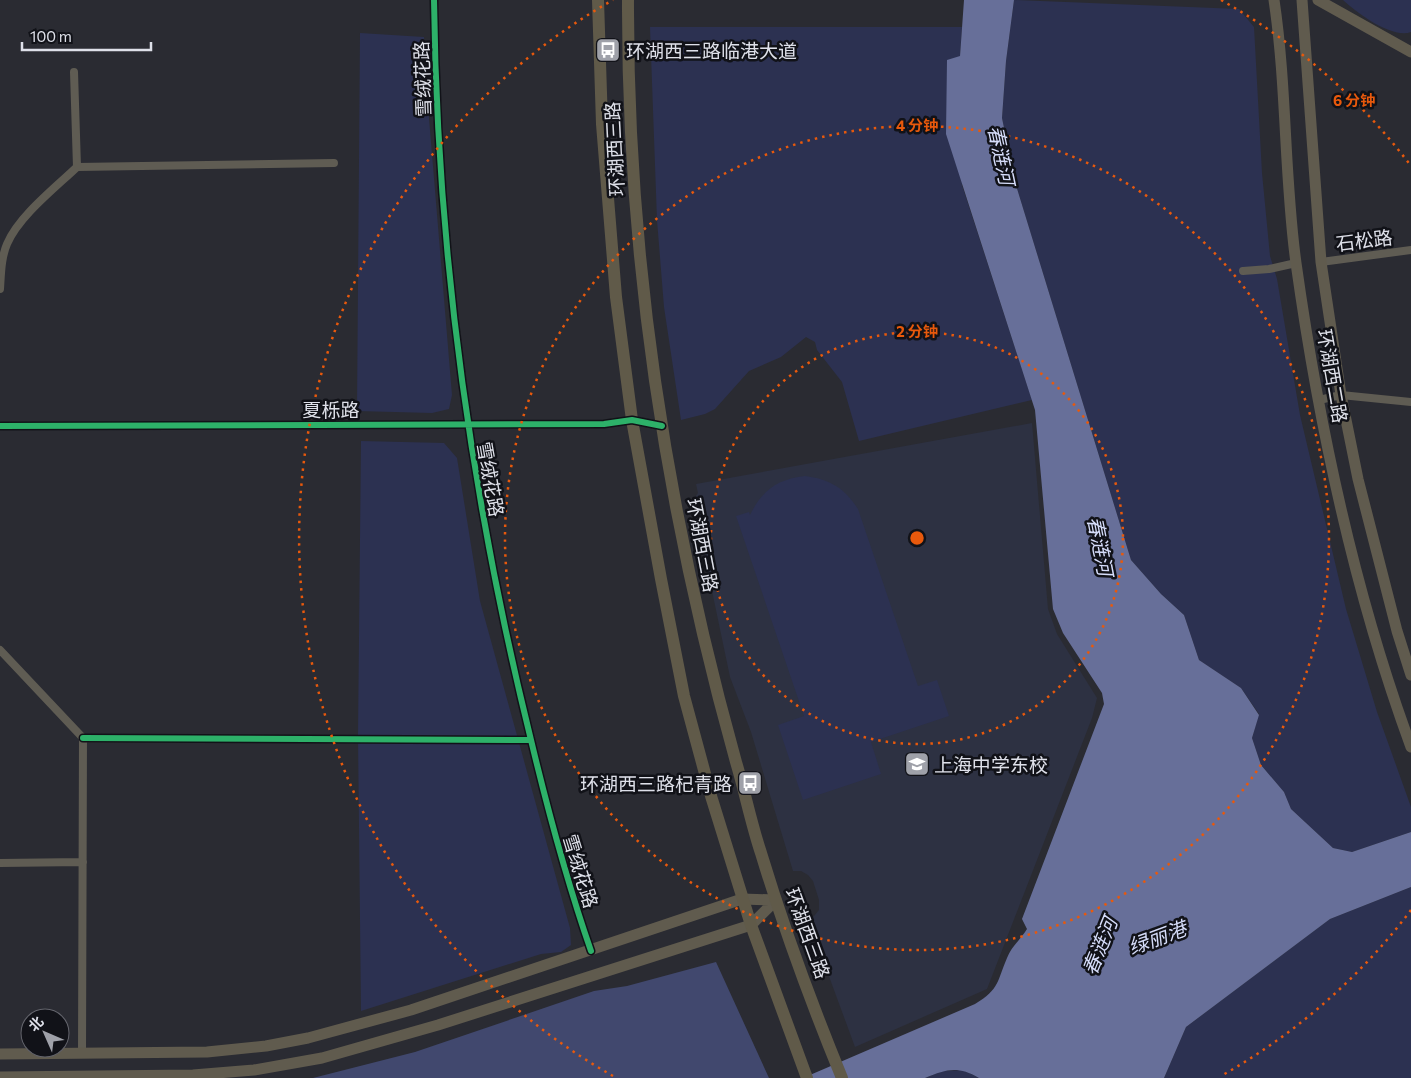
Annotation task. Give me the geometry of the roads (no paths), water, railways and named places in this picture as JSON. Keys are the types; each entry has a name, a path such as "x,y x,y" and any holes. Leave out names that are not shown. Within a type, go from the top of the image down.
{"main road":[{"name":"环湖西三路","path":"598,0 607,192 616,297 632,420 684,696 742,899 806,1075"},
{"name":"环湖西三路","path":"628,0 626,49 634,180 644,296 662,426 691,583 712,673 760,852 842,1078"},
{"name":"环湖西二路","path":"1274,0 1278,26 1286,173 1296,263 1319,400 1328,448 1357,570 1375,637 1411,747"},
{"name":"环湖西二路","path":"1302,0 1321,262 1341,395 1358,479 1397,631 1411,675"},
{"path":"1318,0 1411,52"},
{"path":"0,1054 207,1052 266,1046 308,1038 411,1010 742,899 776,900"},
{"path":"0,1077 193,1075 254,1070 322,1058 438,1025 751,925 776,900"}],"street":[{"name":"雪绒花路","path":"434,0 442,181 450,284 466,424 498,600 550,820 591,950"},
{"path":"74,72 77,167"},
{"path":"0,289 1,266 7,243 24,219 77,167 334,163"},
{"name":"石松路","path":"1321,262 1411,250"},
{"path":"1243,271 1269,269 1296,263"},
{"path":"1319,400 1341,395 1411,402"},
{"name":"夏栎路","path":"0,426 604,424 632,420 662,426"},
{"path":"0,650 83,738 82,1054"},
{"path":"83,738 531,740"},
{"path":"0,863 83,862"}],"water":[{"path":"964,0 1014,0 1006,61 1002,118 1015,182 1131,560 1161,594 1184,615 1199,660 1241,688 1259,715 1252,738 1261,765 1284,792 1291,809 1333,848 1352,852 1411,832 1411,887 1330,919 1186,1027 1164,1078 979,1078 972,1074 952,1070 925,1078 803,1078 975,1004 989,994 997,984 1009,954 1027,929 1022,919 1104,704 1102,693 1063,633 1053,609 1035,410 946,134 947,60 960,56"}],"place":[{"name":"环湖西三路临港大道","path":"608,50"},
{"name":"上海中学东校","path":"917,764"},
{"name":"环湖西三路杞青路","path":"750,783"}],"water label":[{"name":"春涟河","path":"1002,155"},
{"name":"春涟河","path":"1101,546"},
{"name":"绿丽港","path":"1157,937"},
{"name":"春涟河","path":"1099,946"}]}
